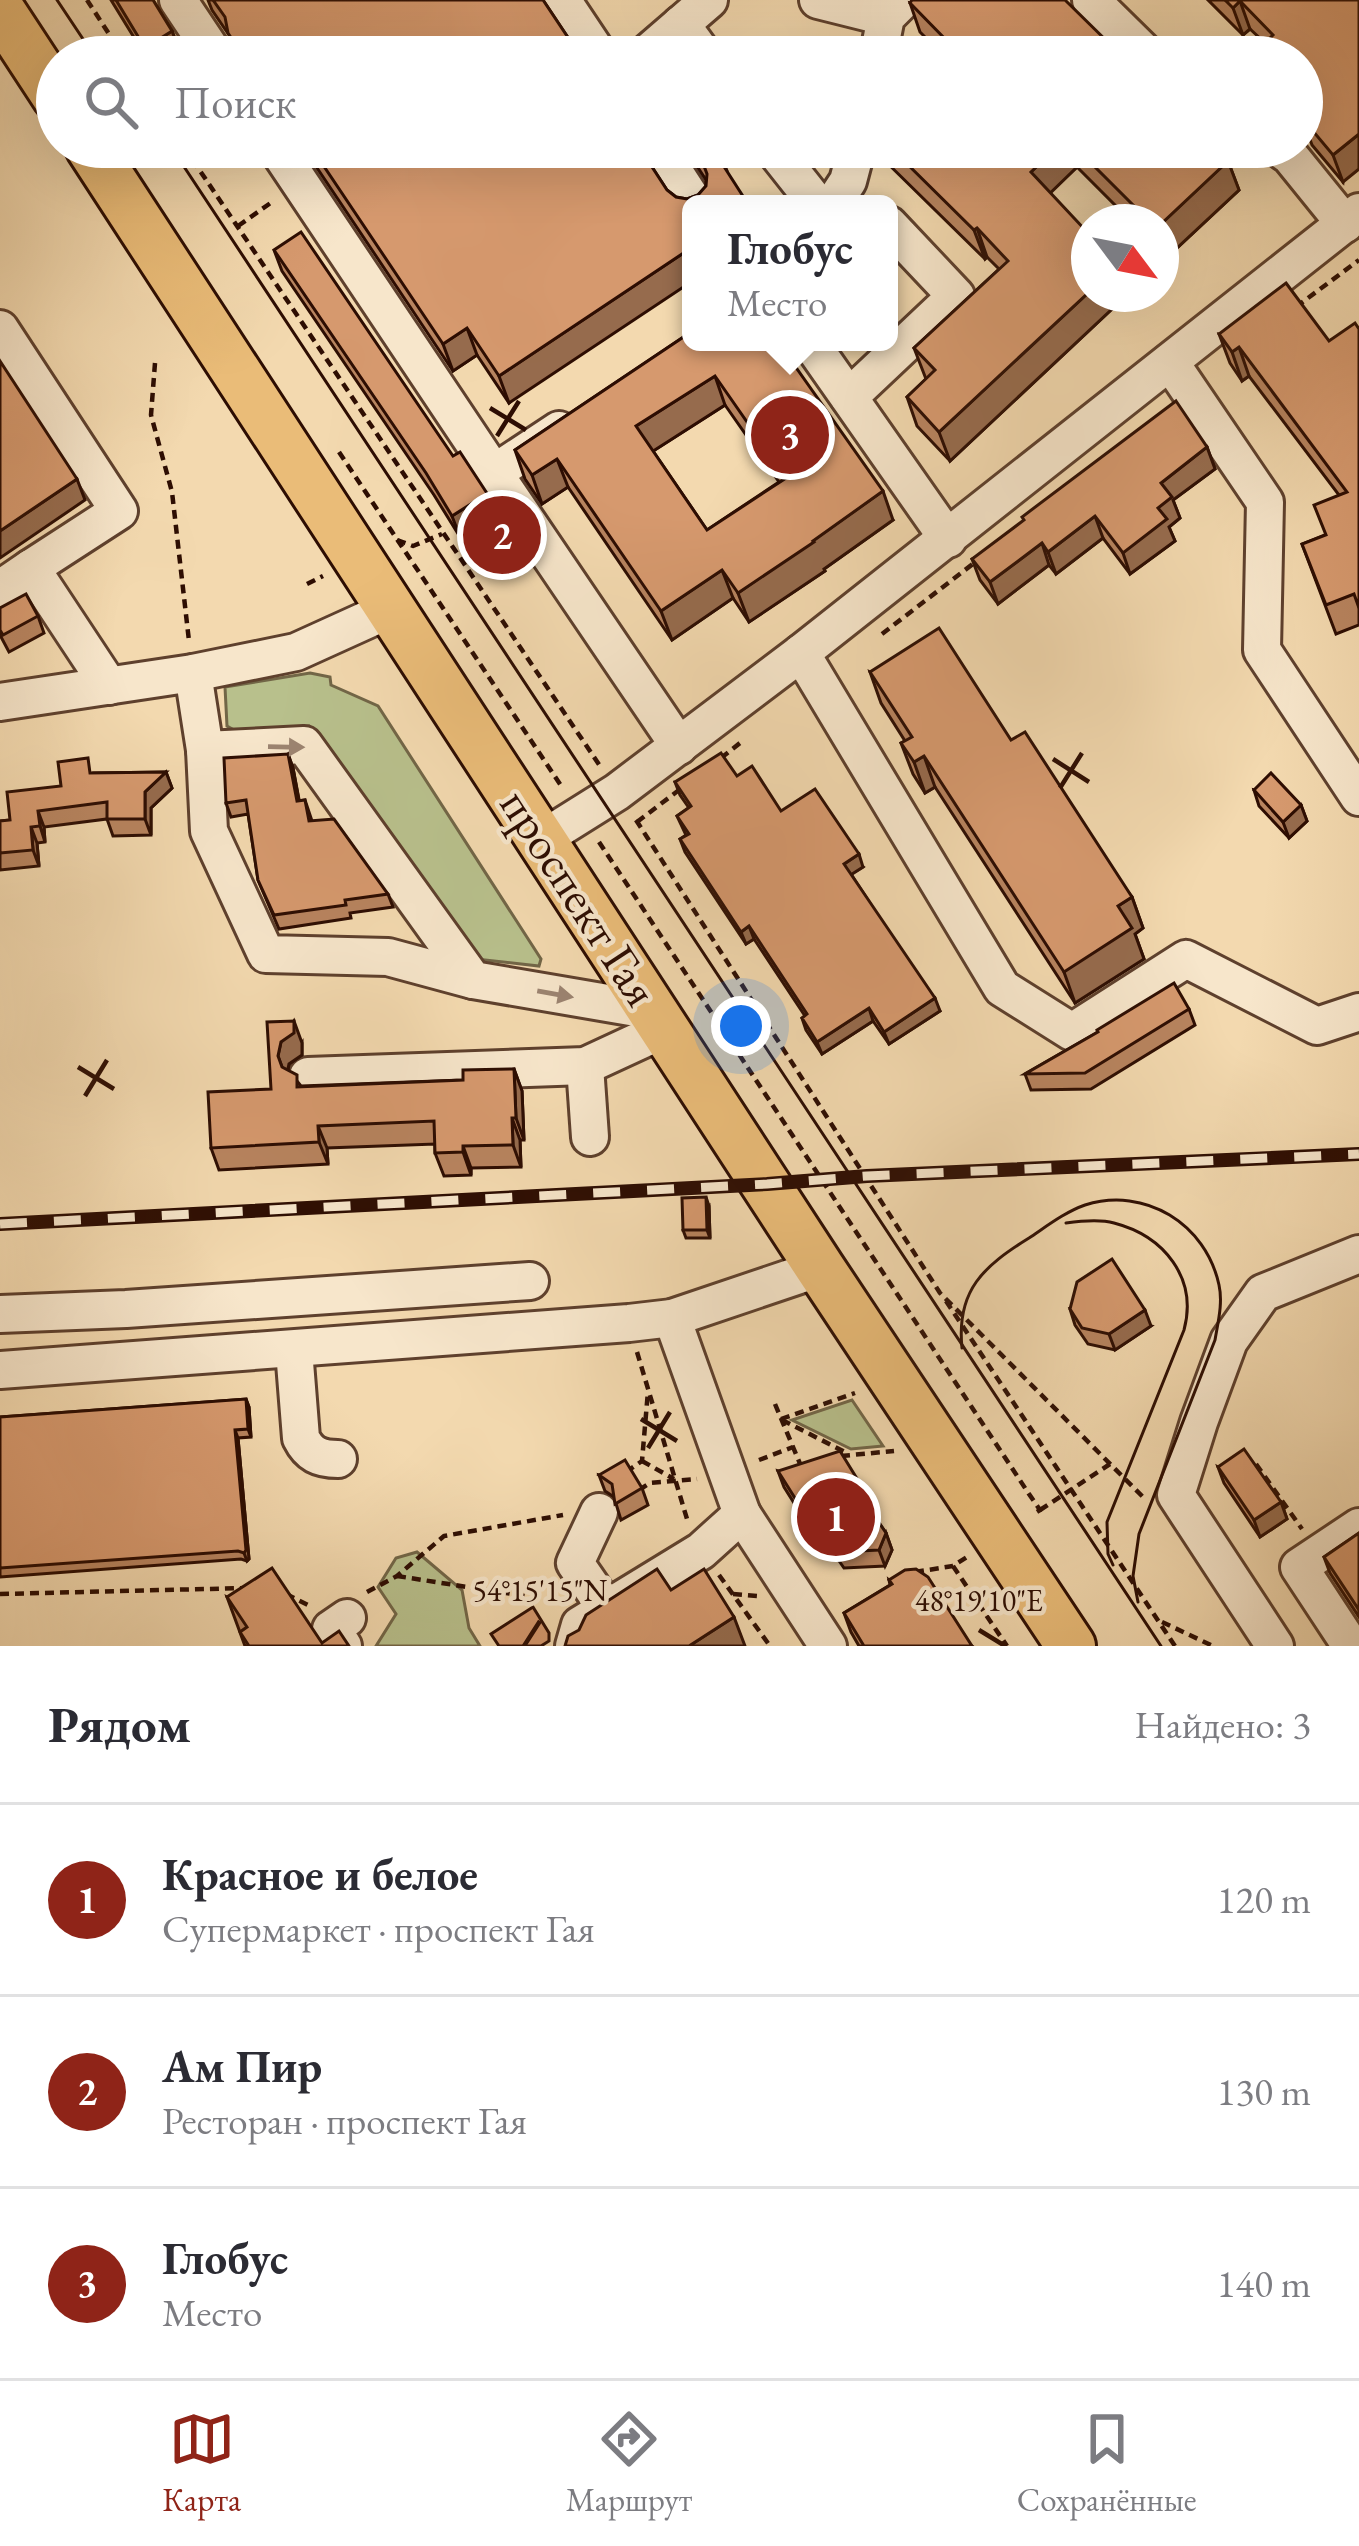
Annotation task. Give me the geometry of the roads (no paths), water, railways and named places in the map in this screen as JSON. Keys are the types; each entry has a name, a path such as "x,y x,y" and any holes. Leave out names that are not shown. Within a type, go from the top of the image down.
{"main road":[{"path":"0,10 36,65"},
{"name":"проспект Гая","path":"104,168 393,608 561,827 660,1020 1071,1646"}],"street":[{"path":"178,0 202,36"},
{"path":"562,0 586,36"},
{"path":"668,36 709,0"},
{"path":"818,0 895,9"},
{"path":"1090,0 1127,36"},
{"path":"681,24 690,36"},
{"path":"290,168 693,764"},
{"path":"672,168 689,195"},
{"path":"789,168 810,195"},
{"path":"561,827 627,807 693,764 801,653 1352,218 1302,168"},
{"path":"849,398 956,296 898,235"},
{"path":"0,329 119,511 0,589"},
{"path":"816,351 948,539"},
{"path":"1170,362 1265,502 1262,650 1359,797"},
{"path":"494,473 592,407"},
{"path":"31,568 109,686"},
{"path":"0,702 193,674 296,652 393,608"},
{"path":"801,653 1003,988 1037,1010 1072,1032 1186,959 1317,1026 1359,1012"},
{"path":"193,674 205,750 209,831 266,954 388,957 660,1020"},
{"path":"205,750 304,745 473,980"},
{"path":"308,1076 585,1066 660,1020"},
{"path":"585,1066 590,1137"},
{"path":"1275,1646 1176,1495 1229,1341 1263,1293 1359,1254"},
{"path":"0,1370 671,1318 820,1268"},
{"path":"0,1313 530,1281"},
{"path":"125,1309 129,1360"},
{"path":"671,1318 742,1514 828,1646"},
{"path":"294,1350 301,1438 315,1456 338,1460"},
{"path":"599,1512 575,1563 606,1608"},
{"path":"574,1646 580,1625 701,1550 742,1514"},
{"path":"1351,1646 1299,1567 1359,1527"}],"tram line":[{"path":"57,0 81,36"},
{"path":"185,168 1161,1646"},
{"path":"962,1348 964,1310 976,1282 1013,1248 1078,1208 1107,1200 1150,1206 1170,1215 1201,1244 1219,1285 1215,1340 1139,1534 1133,1576 1138,1602"},
{"path":"1066,1223 1108,1222 1148,1238 1173,1262 1186,1293 1184,1330 1107,1522 1113,1565"}],"railway":[{"path":"0,1224 1359,1154"}],"place":[{"name":"Глобус","path":"790,435"},
{"name":"Ам Пир","path":"502,535"},
{"name":"Красное и белое","path":"836,1517"}]}
